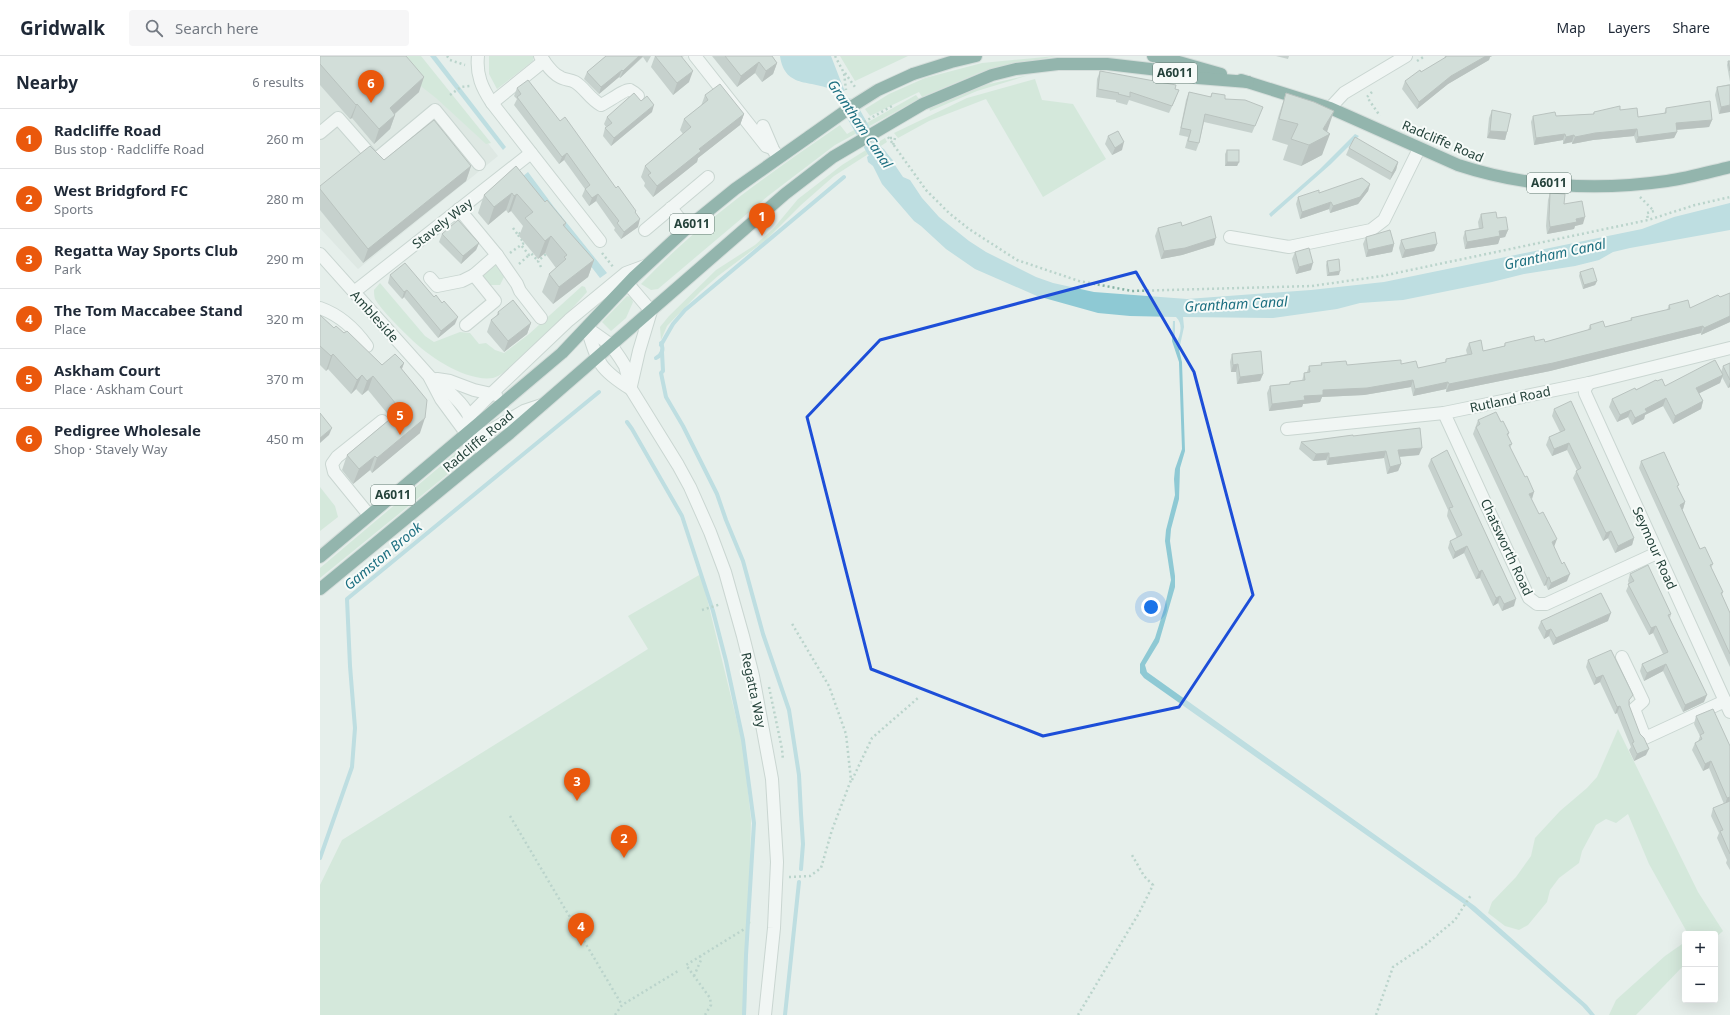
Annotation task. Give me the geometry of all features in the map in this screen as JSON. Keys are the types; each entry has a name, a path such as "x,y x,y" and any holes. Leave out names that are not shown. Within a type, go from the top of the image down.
{"highway":[{"name":"Radcliffe Road","path":"320,557 472,427 562,353 645,266 687,228 735,189 775,152 810,136 851,106 913,74 976,56"},
{"name":"Radcliffe Road","path":"1153,56 1248,82 1330,108 1458,165 1515,181 1598,187 1667,181 1730,168"},
{"name":"Radcliffe Road","path":"320,589 542,405 785,194 833,157 923,104 992,75 1016,69 1103,60 1198,78 1248,82"}],"street":[{"path":"478,56 477,70 480,84 492,103 600,241"},
{"path":"695,56 766,146 775,152"},
{"path":"492,103 542,59 555,74 561,78 575,82 592,100 601,105 625,90 629,90 638,96"},
{"path":"1330,108 1344,93 1410,60"},
{"path":"320,133 338,118 375,160 435,110 479,164"},
{"path":"763,126 775,152"},
{"path":"1230,237 1289,247 1371,230 1384,220 1420,149"},
{"name":"Stavely Way","path":"354,292 531,153"},
{"path":"645,230 708,177"},
{"path":"671,208 687,228"},
{"path":"459,210 501,256 520,291 541,318"},
{"name":"Ambleside","path":"320,254 430,377 452,392 465,407 483,455"},
{"path":"430,278 437,286 462,281 474,275 501,256"},
{"name":"Radcliffe Road","path":"472,427 491,394 575,315 626,273 645,266"},
{"path":"466,325 495,301 474,275"},
{"path":"628,284 651,310 638,351 631,389"},
{"path":"320,308 340,318 351,327 367,346"},
{"name":"Regatta Way","path":"587,328 611,345 625,366 631,389 682,471 710,532 725,572 753,676 772,779 777,862 774,928 765,1015"},
{"name":"Regatta Way","path":"587,328 597,358 610,376 631,389"},
{"name":"Rutland Road","path":"1287,429 1444,412 1589,383 1730,348"},
{"path":"430,377 450,381 462,387 509,397"},
{"name":"Ambleside","path":"430,377 441,399 472,427"},
{"name":"Seymour Road","path":"1589,383 1585,388 1585,393 1730,712"},
{"path":"472,427 488,432 524,411 542,405"},
{"name":"Chatsworth Road","path":"1444,412 1529,598 1537,604 1546,604 1657,553"},
{"path":"369,516 334,472 332,464 337,457 382,420"},
{"path":"1622,657 1643,702 1634,709 1645,738 1725,701"}],"path":[{"path":"447,56 450,60 477,70"},
{"path":"835,56 844,73 855,87"},
{"path":"1410,60 1425,56"},
{"path":"844,73 846,90"},
{"path":"450,95 461,87"},
{"path":"1377,88 1367,97 1381,118"},
{"path":"889,138 895,138 893,144"},
{"path":"1640,196 1654,212 1647,213 1648,220"},
{"path":"501,256 524,243 513,228"},
{"path":"518,235 523,231"},
{"path":"600,241 600,250 616,270"},
{"path":"521,245 529,255 531,253 541,267"},
{"path":"538,261 548,252"},
{"path":"514,268 529,255"},
{"path":"702,610 710,607"},
{"path":"791,622 828,686 846,734 851,780"},
{"path":"787,877 810,876 822,868 832,830 851,780 872,738 918,698"},
{"path":"510,816 622,1005"},
{"path":"1078,1015 1153,885 1144,876 1132,854"},
{"path":"1376,1015 1393,966 1424,946 1455,920 1471,895"},
{"path":"704,1015 711,1006 710,998 686,965 746,928"},
{"path":"694,977 701,960 700,956"},
{"path":"615,1015 622,1005 678,971"}],"highlighted area":[{"path":"1136,272 1194,372 1253,595 1179,707 1043,736 871,669 807,417 880,340"}],"shaded area":[{"path":"320,56 419,56 498,156 358,269 320,228"}],"green space":[{"path":"394,56 421,56 491,143 486,144 422,87"},
{"path":"489,56 534,56 533,61 497,89 489,74"},
{"path":"840,56 908,56 855,81"},
{"path":"1056,56 981,72 922,97 919,92 870,116 865,109 889,94 925,78 982,63"},
{"path":"1029,75 977,91 930,111 929,108 985,85"},
{"path":"1035,79 1042,100 1073,104 1106,159 1043,197 986,99 929,121 898,138 894,133 967,98"},
{"path":"916,95 919,99 835,145 768,196 658,289 651,290 641,284 687,239 736,199 840,125 847,134"},
{"path":"885,138 887,142 834,176 801,205 766,240 718,276 700,292 667,326 661,340 660,327 669,316 716,270 755,245 773,229 798,199 842,165"},
{"path":"496,261 506,273 500,285 487,285 480,272"},
{"path":"380,283 425,336 434,342 460,332 470,333 479,344 486,343 495,350 504,353 529,334 582,286 585,287 587,292 527,354 513,366 493,378 482,378 460,372 437,360 410,338 375,299 374,290"},
{"path":"627,296 631,297 633,302 626,318 611,331 602,322"},
{"path":"456,453 459,465 320,578 320,568"},
{"path":"320,487 335,506 338,517 320,531"},
{"path":"701,574 743,746 751,819 749,919 751,923 748,925 746,1015 320,1015 320,885 342,840 648,649 628,616"},
{"path":"1618,729 1698,892 1723,931 1718,935 1718,931 1686,931 1649,864 1628,814 1616,823 1606,819 1596,825 1582,851 1579,863 1559,878 1550,890 1547,902 1528,925 1519,930 1505,926 1488,913 1492,902 1516,877 1531,856 1535,838 1560,811 1587,788 1597,777"},
{"path":"1682,944 1682,967 1636,1015 1609,1015 1616,1000 1665,956"}],"water":[{"path":"430,56 436,56 506,147 503,150"},
{"name":"Grantham Canal","path":"780,56 831,56 843,87 863,122 855,126 836,92 819,85 794,79 783,67"},
{"path":"1355,134 1359,136 1331,164 1271,217 1269,214 1320,169"},
{"name":"Grantham Canal","path":"879,147 884,149 903,177 910,180 922,198 939,217 969,241 986,252 1036,277 1053,283 1094,292 1187,299 1311,290 1384,282 1642,229 1674,217 1730,203 1730,230 1630,248 1613,252 1599,260 1575,266 1524,274 1403,300 1360,303 1337,309 1273,318 1183,317 1184,327 1179,350 1182,362 1185,451 1180,468 1179,499 1171,529 1170,541 1175,587 1159,642 1145,665 1147,672 1475,906 1587,1005 1595,1015 1590,1015 1582,1006 1467,906 1144,678 1140,673 1140,664 1155,638 1171,580 1165,541 1166,530 1175,495 1175,469 1182,449 1179,362 1172,341 1173,321 1175,321 1176,344 1181,327 1180,323 1176,317 1130,316 1098,313 1037,296 975,269 946,249 914,221 882,184 873,166 868,162 867,157"},
{"path":"528,172 607,273 600,278 522,177"}],"pier":[{"path":"847,89 860,112 849,119 836,96"}],"building":[{"path":"320,56 406,56 424,77 390,108 395,115 379,129 320,64"},
{"path":"606,56 639,56 623,71 622,70 601,87 587,72"},
{"path":"655,56 681,56 693,71 677,83"},
{"path":"725,56 772,56 777,63 766,71 759,62 741,76"},
{"path":"1446,56 1486,56 1451,76 1419,102 1405,81 1420,70 1421,72"},
{"path":"1100,71 1176,85 1175,89 1179,90 1172,106 1130,92 1130,97 1118,94 1119,93 1098,89"},
{"path":"528,80 560,121 565,117 616,188 618,186 636,211 635,212 640,219 624,232 617,223 619,221 598,194 592,198 585,189 590,185 567,153 562,157 517,97 521,94 517,88"},
{"path":"720,84 744,114 699,149 701,151 657,186 648,175 651,173 645,166 691,127 684,119 708,100 705,95"},
{"path":"1730,85 1730,105 1721,107 1717,87"},
{"path":"1189,92 1211,97 1212,93 1225,95 1225,99 1245,100 1263,107 1255,126 1205,114 1199,143 1188,141 1191,130 1181,128"},
{"path":"634,93 641,101 647,96 654,105 614,138 605,128 612,123 607,117"},
{"path":"1286,93 1314,102 1334,111 1323,129 1330,134 1309,145 1291,139 1298,124 1279,119"},
{"path":"1710,101 1712,120 1676,123 1677,132 1638,137 1637,129 1595,133 1575,137 1574,135 1566,137 1565,134 1536,138 1533,116 1555,112 1556,116 1594,114 1594,112 1620,106 1620,110 1637,108 1638,117 1666,113 1666,108"},
{"path":"1492,110 1511,114 1507,132 1490,131"},
{"path":"434,120 471,166 368,249 320,189 320,186 370,146 384,160"},
{"path":"1118,131 1124,142 1115,148 1108,136"},
{"path":"1355,137 1398,162 1392,173 1349,148"},
{"path":"1227,150 1239,150 1239,162 1227,162"},
{"path":"516,166 545,202 547,200 566,223 563,225 594,260 559,287 549,274 566,259 564,257 567,255 551,236 545,241 525,218 533,212 517,194 514,196 512,193 494,207 484,195"},
{"path":"1362,178 1370,184 1360,197 1333,206 1331,202 1302,212 1298,197 1319,190 1319,193"},
{"path":"1550,193 1565,194 1564,204 1582,201 1585,217 1576,219 1577,222 1550,227"},
{"path":"1496,212 1497,218 1506,217 1508,230 1499,231 1500,236 1467,242 1465,231 1483,228 1481,214"},
{"path":"1211,216 1216,238 1185,248 1164,251 1158,228 1181,222 1182,226"},
{"path":"458,220 479,243 463,256 442,234"},
{"path":"1390,230 1394,244 1368,250 1366,237"},
{"path":"1435,232 1437,244 1405,250 1401,240"},
{"path":"1309,248 1313,263 1299,267 1295,252"},
{"path":"1339,259 1340,271 1329,273 1327,261"},
{"path":"405,263 434,297 436,295 442,303 444,301 458,317 441,331 407,290 404,292 390,275"},
{"path":"1593,268 1597,281 1584,285 1580,272"},
{"path":"1730,293 1730,316 1704,328 1703,326 1553,363 1449,384 1448,382 1415,389 1413,380 1367,388 1323,390 1323,395 1304,396 1305,400 1272,404 1270,386 1290,384 1290,382 1305,380 1304,373 1310,372 1309,366 1322,365 1321,363 1346,361 1347,365 1401,360 1401,364 1416,361 1418,368 1446,362 1446,359 1472,354 1469,343 1481,340 1483,351 1505,346 1505,343 1534,336 1535,341 1544,339 1545,342 1591,329 1590,325 1603,321 1605,327 1632,320 1631,318 1670,309 1669,305 1688,300 1690,308 1718,295 1720,297"},
{"path":"513,300 531,323 508,341 491,320 499,314 498,312"},
{"path":"320,315 334,328 336,326 344,333 347,331 382,365 395,354 404,363 400,367 427,400 425,418 377,458 375,456 359,469 347,455 401,410 373,376 367,381 362,375 357,380 333,354 331,356 320,346"},
{"path":"1261,351 1263,374 1240,377 1238,364 1233,365 1232,354"},
{"path":"1715,360 1723,375 1696,388 1703,401 1675,416 1666,398 1645,409 1647,412 1635,418 1631,410 1620,415 1612,399 1635,388 1636,390 1656,380 1662,379 1665,386"},
{"path":"1730,363 1730,380 1723,366"},
{"path":"1571,401 1634,538 1618,546 1611,531 1606,533 1576,471 1581,468 1569,443 1554,449 1549,437 1565,430 1554,409"},
{"path":"1496,412 1501,422 1503,421 1509,433 1507,434 1512,444 1509,445 1525,477 1527,476 1534,492 1529,494 1539,514 1543,512 1557,539 1552,542 1562,564 1564,562 1570,574 1551,583 1549,577 1547,578 1476,427 1480,424 1478,420"},
{"path":"320,413 332,428 320,438"},
{"path":"1420,428 1422,448 1398,450 1401,464 1390,467 1386,451 1329,458 1329,453 1316,454 1301,442 1353,435"},
{"path":"1447,450 1516,599 1504,604 1500,596 1496,598 1482,570 1479,572 1467,546 1455,552 1450,541 1462,535 1449,508 1453,507 1431,459"},
{"path":"1664,452 1685,502 1680,505 1700,549 1705,547 1713,564 1710,565 1723,592 1721,593 1730,613 1730,654 1641,461"},
{"path":"1648,565 1671,614 1668,615 1707,695 1685,705 1666,664 1647,673 1642,664 1668,652 1656,626 1651,628 1628,584 1634,581 1630,574"},
{"path":"1601,593 1611,613 1556,638 1551,629 1546,631 1541,621"},
{"path":"1611,650 1633,695 1629,700 1629,705 1640,734 1644,738 1649,749 1637,754 1620,706 1617,707 1603,675 1596,678 1588,660"},
{"path":"1713,709 1730,746 1730,797 1727,798 1711,761 1705,764 1695,743 1702,739 1700,735 1704,733 1696,716"},
{"path":"1730,801 1730,854 1720,831 1723,830 1713,808"}],"waterway":[{"name":"Grantham Canal","path":"849,106 874,150 887,165"},
{"path":"661,345 673,324 685,310 844,177"},
{"name":"Gamston Brook","path":"656,358 662,352 661,343"},
{"path":"662,352 663,371 661,373 666,397 683,426 717,494 743,561 763,634 789,710 799,775 803,844 801,869"},
{"name":"Gamston Brook","path":"320,858 352,767 355,728 347,599 599,392"},
{"path":"627,422 682,516 713,611 726,661 743,740 754,823 744,1015"},
{"path":"785,1015 799,882"}],"place":[{"name":"Pedigree Wholesale","path":"371,103"},
{"name":"Radcliffe Road","path":"762,236"},
{"name":"Askham Court","path":"400,435"},
{"name":"Regatta Way Sports Club","path":"577,801"},
{"name":"West Bridgford FC","path":"624,858"},
{"name":"The Tom Maccabee Stand","path":"581,946"}]}
